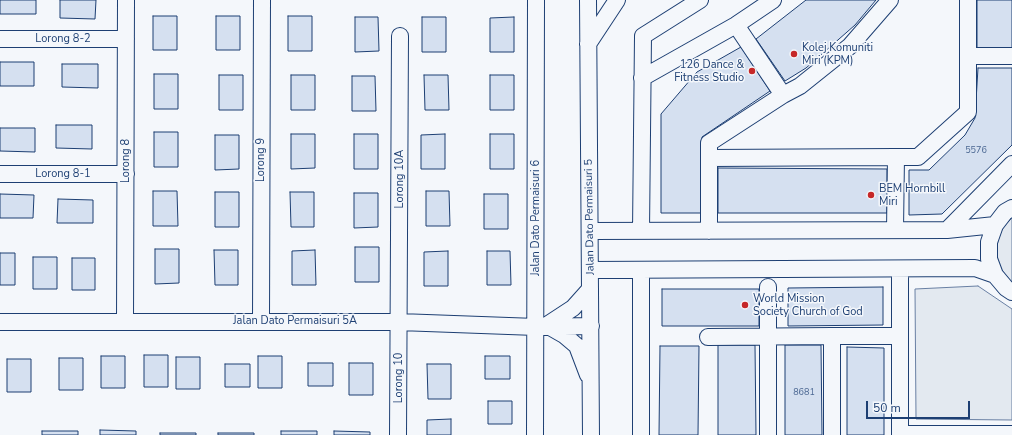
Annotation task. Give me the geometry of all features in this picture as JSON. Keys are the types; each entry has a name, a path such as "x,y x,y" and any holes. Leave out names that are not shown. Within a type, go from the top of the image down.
{"street":[{"name":"Lorong 8","path":"125,322 126,0"},
{"name":"Lorong 9","path":"261,321 262,0"},
{"name":"Jalan Dato Permaisuri 6","path":"535,435 543,327 536,0"},
{"name":"Jalan Dato Permaisuri 5","path":"588,0 587,45 592,383 591,435"},
{"path":"587,45 617,0"},
{"path":"641,231 643,36 700,0"},
{"path":"709,231 709,143 783,95 800,86 850,46 890,0"},
{"path":"709,158 918,157 968,112 968,0"},
{"path":"642,78 736,25 771,1"},
{"path":"736,25 783,95"},
{"name":"Lorong 10A","path":"399,322 400,36"},
{"name":"Lorong 8-2","path":"0,39 126,39"},
{"path":"968,56 1012,56"},
{"path":"895,230 896,157"},
{"path":"947,230 1012,164"},
{"name":"Lorong 8-1","path":"0,174 126,174"},
{"path":"1012,208 1005,212 995,225 989,242 989,259 995,275 1006,288 1012,292"},
{"path":"590,231 947,230 995,225"},
{"path":"590,270 900,270 975,268 995,275"},
{"path":"641,270 641,435"},
{"path":"900,270 900,434 1012,434"},
{"path":"768,287 768,435"},
{"path":"543,327 573,308 590,289"},
{"name":"Jalan Dato Permaisuri 5A","path":"0,322 261,321 399,322 543,327 591,326"},
{"name":"Lorong 10","path":"398,435 399,322"},
{"path":"543,327 564,335 577,346 592,383"},
{"path":"832,336 832,435"},
{"path":"708,337 900,336"}],"shaded area":[{"path":"1012,218 1012,283 1001,269 996,255 998,240 1003,227"},
{"path":"978,286 1012,309 1012,420 916,419 915,289"}],"building":[{"path":"0,0 36,0 36,14 0,14"},
{"path":"60,0 96,0 95,19 60,18"},
{"name":"Kolej Komuniti Miri (KPM)","path":"806,0 876,0 855,25 806,68 785,81 756,39"},
{"path":"977,0 1012,0 1012,50 977,50"},
{"path":"153,16 177,16 177,50 153,50"},
{"path":"216,16 240,16 240,50 216,50"},
{"path":"288,16 312,16 312,51 288,51"},
{"path":"355,17 378,17 379,51 355,52"},
{"path":"422,17 446,17 446,52 422,52"},
{"path":"514,17 514,52 490,52 490,18"},
{"path":"741,47 770,91 702,137 703,213 661,213 661,114 697,72"},
{"path":"0,62 34,62 34,86 0,86"},
{"path":"62,64 98,64 98,88 62,87"},
{"path":"978,68 1012,68 1012,145 942,214 909,215 909,170 929,170 965,135 975,118"},
{"path":"154,74 178,74 178,109 154,109"},
{"path":"219,75 243,75 243,110 219,110"},
{"path":"291,75 315,75 315,110 291,110"},
{"path":"424,75 448,75 449,110 425,110"},
{"path":"490,75 514,75 514,110 490,110"},
{"path":"352,76 375,76 376,111 352,111"},
{"path":"56,125 92,125 92,149 56,148"},
{"path":"0,128 35,128 35,152 0,151"},
{"path":"154,132 178,132 178,167 154,167"},
{"path":"291,134 315,134 315,168 291,169"},
{"path":"354,134 378,134 378,169 354,169"},
{"path":"445,134 445,169 421,169 421,135"},
{"path":"490,134 514,134 514,169 490,169"},
{"path":"215,135 239,135 239,169 215,170"},
{"path":"718,168 887,169 887,213 718,213"},
{"path":"153,191 177,191 178,226 153,226"},
{"path":"426,191 449,191 450,226 426,226"},
{"path":"215,192 239,192 239,227 215,227"},
{"path":"290,192 314,192 314,227 291,227"},
{"path":"354,193 378,193 378,227 354,228"},
{"path":"0,194 34,195 33,218 0,218"},
{"path":"484,194 508,194 508,229 484,229"},
{"path":"58,199 93,200 93,223 57,223"},
{"path":"355,247 379,247 379,282 355,282"},
{"path":"155,249 179,249 179,283 155,284"},
{"path":"214,250 238,250 238,285 215,285"},
{"path":"315,250 316,285 292,285 292,251"},
{"path":"448,251 448,286 424,286 424,252"},
{"path":"487,251 510,251 511,285 487,285"},
{"path":"0,253 15,253 15,285 0,285"},
{"path":"33,257 57,257 57,289 33,289"},
{"path":"72,258 95,258 95,290 72,290"},
{"path":"883,287 883,325 788,326 788,288"},
{"path":"662,289 759,289 759,326 662,326"},
{"path":"718,345 755,345 756,435 718,435"},
{"path":"785,345 821,345 822,435 785,435"},
{"path":"660,346 699,346 698,435 659,435"},
{"path":"847,347 884,348 884,435 847,435"},
{"path":"144,355 168,355 168,387 144,387"},
{"path":"101,356 125,356 125,388 101,388"},
{"path":"258,356 282,356 282,388 258,388"},
{"path":"485,356 510,356 510,379 485,379"},
{"path":"176,357 200,357 200,389 176,389"},
{"path":"59,358 83,358 83,390 59,390"},
{"path":"7,359 31,359 31,392 7,392"},
{"path":"308,363 333,363 333,386 308,386"},
{"path":"349,363 373,363 373,395 349,395"},
{"path":"225,364 250,364 250,387 225,387"},
{"path":"427,364 451,364 451,399 428,399"},
{"path":"488,401 512,401 512,424 488,424"},
{"path":"451,419 451,435 427,435 427,420"},
{"path":"100,430 136,431 136,435 100,435"},
{"path":"42,431 78,431 78,435 42,435"},
{"path":"281,431 317,431 317,435 281,435"},
{"path":"334,431 370,432 370,435 334,435"},
{"path":"160,433 196,433 196,435 160,435"},
{"path":"218,433 254,433 254,435 218,435"}],"place":[{"name":"Kolej Komuniti Miri (KPM)","path":"794,54"},
{"name":"126 Dance & Fitness Studio","path":"752,71"},
{"name":"BEM Hornbill Miri","path":"871,195"},
{"name":"World Mission Society Church of God","path":"745,305"}]}
